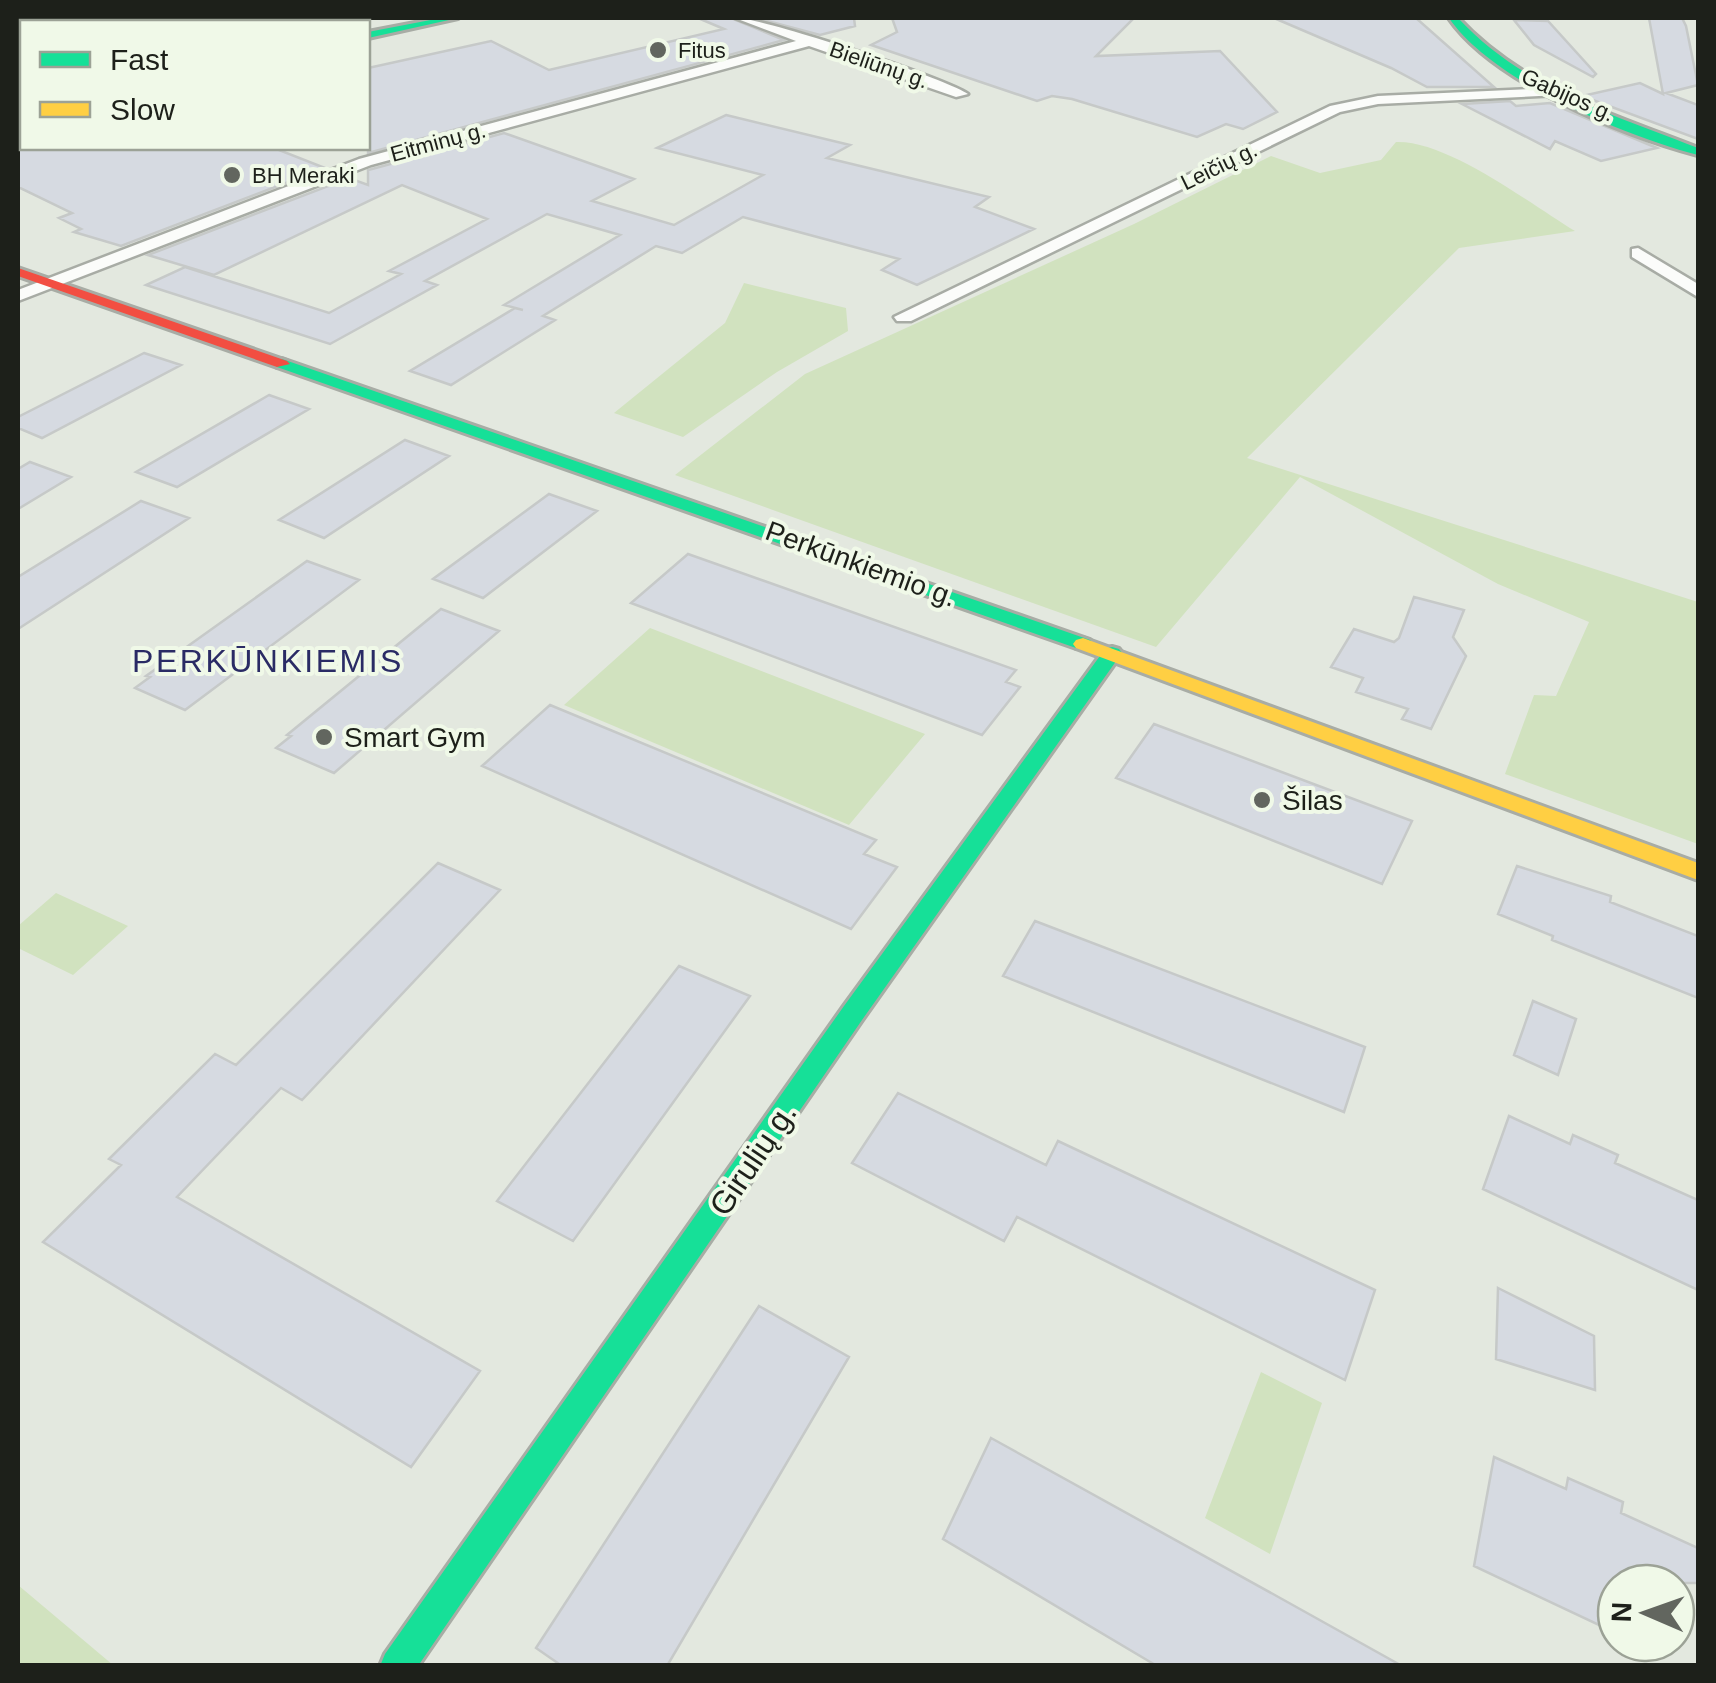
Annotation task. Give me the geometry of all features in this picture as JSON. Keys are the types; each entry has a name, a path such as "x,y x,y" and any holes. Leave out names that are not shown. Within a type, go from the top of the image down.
{"main road":[{"path":"370,31 417,18"},
{"path":"370,32 454,18"},
{"name":"Gabijos g.","path":"1453,18 1484,53 1554,92 1698,152"},
{"name":"Perkūnkiemio g.","path":"18,272 1112,654 1698,872"},
{"name":"Girulių g.","path":"397,1666 852,1013 1112,654"}],"street":[{"name":"Bieliūnų g.","path":"740,18 961,94"},
{"name":"Eitminų g.","path":"18,296 365,162 813,42"},
{"name":"Leičių g.","path":"904,317 1335,109 1378,100 1554,92"},
{"path":"1638,253 1698,292"}],"green space":[{"path":"1396,142 1416,144 1463,162 1575,231 1459,248 1247,458 1698,602 1698,844 1505,774 1534,695 1556,696 1589,622 1498,584 1300,477 1156,647 675,475 805,374 1134,224 1271,156 1320,173 1381,160"},
{"path":"744,283 846,308 848,331 777,372 683,437 614,413 725,323"},
{"path":"650,628 925,734 849,825 564,705"},
{"path":"56,893 128,926 73,975 18,948 18,926"},
{"path":"1261,1372 1322,1403 1270,1554 1205,1518"},
{"path":"18,1585 113,1665 18,1665"}],"building":[{"path":"698,18 731,18 784,40 368,153 370,68 491,41 549,70 724,29"},
{"path":"756,18 854,18 855,26 820,35"},
{"path":"892,18 1134,18 1096,56 1220,51 1277,112 1243,129 1226,124 1197,137 1072,99 1052,96 1037,101 871,45 897,32"},
{"path":"1274,18 1416,18 1494,87 1427,87"},
{"path":"1649,18 1682,18 1686,26 1698,85 1666,93 1698,105 1698,139 1582,96 1640,83 1663,94"},
{"path":"1514,20 1548,21 1596,74 1593,77 1534,45"},
{"path":"1510,101 1516,106 1550,103 1657,148 1601,161 1555,141 1550,149 1462,104"},
{"path":"726,115 850,145 827,158 989,197 975,207 1034,229 917,285 882,270 899,259 743,217 682,253 656,246 543,316 555,320 451,385 410,371 515,308 523,310 504,305 620,235 547,214 425,281 437,285 330,344 146,285 185,267 329,313 401,274 389,271 487,219 402,185 214,275 148,255 349,178 368,185 368,170 504,133 634,179 592,201 674,225 763,175 657,148"},
{"path":"18,148 279,150 325,168 121,246 74,232 81,229 59,218 72,213 18,187"},
{"path":"144,353 181,365 42,438 18,428 18,417"},
{"path":"269,395 309,409 177,487 136,472"},
{"path":"405,440 449,456 324,538 279,520"},
{"path":"30,462 71,477 18,509 18,469"},
{"path":"549,494 597,511 483,598 433,579"},
{"path":"141,501 189,518 18,629 18,577"},
{"path":"688,554 1016,670 1006,682 1020,687 982,735 631,603"},
{"path":"307,561 359,580 185,710 135,688 150,677 146,676"},
{"path":"1414,597 1464,610 1453,637 1466,656 1431,729 1402,719 1408,709 1356,692 1363,678 1331,667 1354,629 1394,642 1399,638"},
{"path":"441,609 499,631 334,773 276,748 291,736 287,735"},
{"path":"550,705 876,840 864,854 897,867 851,929 482,766"},
{"name":"Šilas","path":"1154,724 1412,821 1382,884 1116,778"},
{"path":"438,863 500,890 302,1100 281,1088 177,1197 480,1371 411,1467 43,1242 121,1165 109,1159 215,1054 236,1065"},
{"path":"1517,866 1611,896 1610,902 1698,936 1698,998 1552,940 1553,936 1498,914"},
{"path":"1035,921 1365,1047 1344,1112 1003,976"},
{"path":"679,966 750,996 573,1241 497,1201"},
{"path":"1533,1001 1576,1019 1558,1075 1514,1055"},
{"path":"898,1093 1046,1165 1058,1141 1375,1290 1345,1380 1017,1217 1004,1241 852,1163"},
{"path":"1509,1116 1570,1144 1573,1135 1618,1155 1615,1163 1698,1200 1698,1290 1483,1189"},
{"path":"1498,1288 1594,1336 1595,1390 1496,1359"},
{"path":"759,1306 849,1357 667,1666 562,1666 536,1648"},
{"path":"991,1438 1402,1666 1157,1666 943,1539"},
{"path":"1494,1457 1566,1489 1568,1478 1623,1502 1621,1513 1698,1548 1698,1583 1696,1563 1596,1563 1596,1624 1474,1566"}],"traffic: fast":[{"path":"370,35 453,18"},
{"path":"1453,18 1476,44 1533,84 1698,152"},
{"path":"282,364 1083,644"},
{"path":"397,1666 853,1013 1112,653"}],"traffic: slow":[{"path":"1083,644 1698,872"}],"traffic: jam":[{"path":"18,272 282,364"}],"place":[{"name":"Fitus","path":"658,50"},
{"name":"BH Meraki","path":"232,175"},
{"name":"Smart Gym","path":"324,737"},
{"name":"Šilas","path":"1262,800"}],"district":[{"name":"PERKŪNKIEMIS","path":"268,661"}]}
